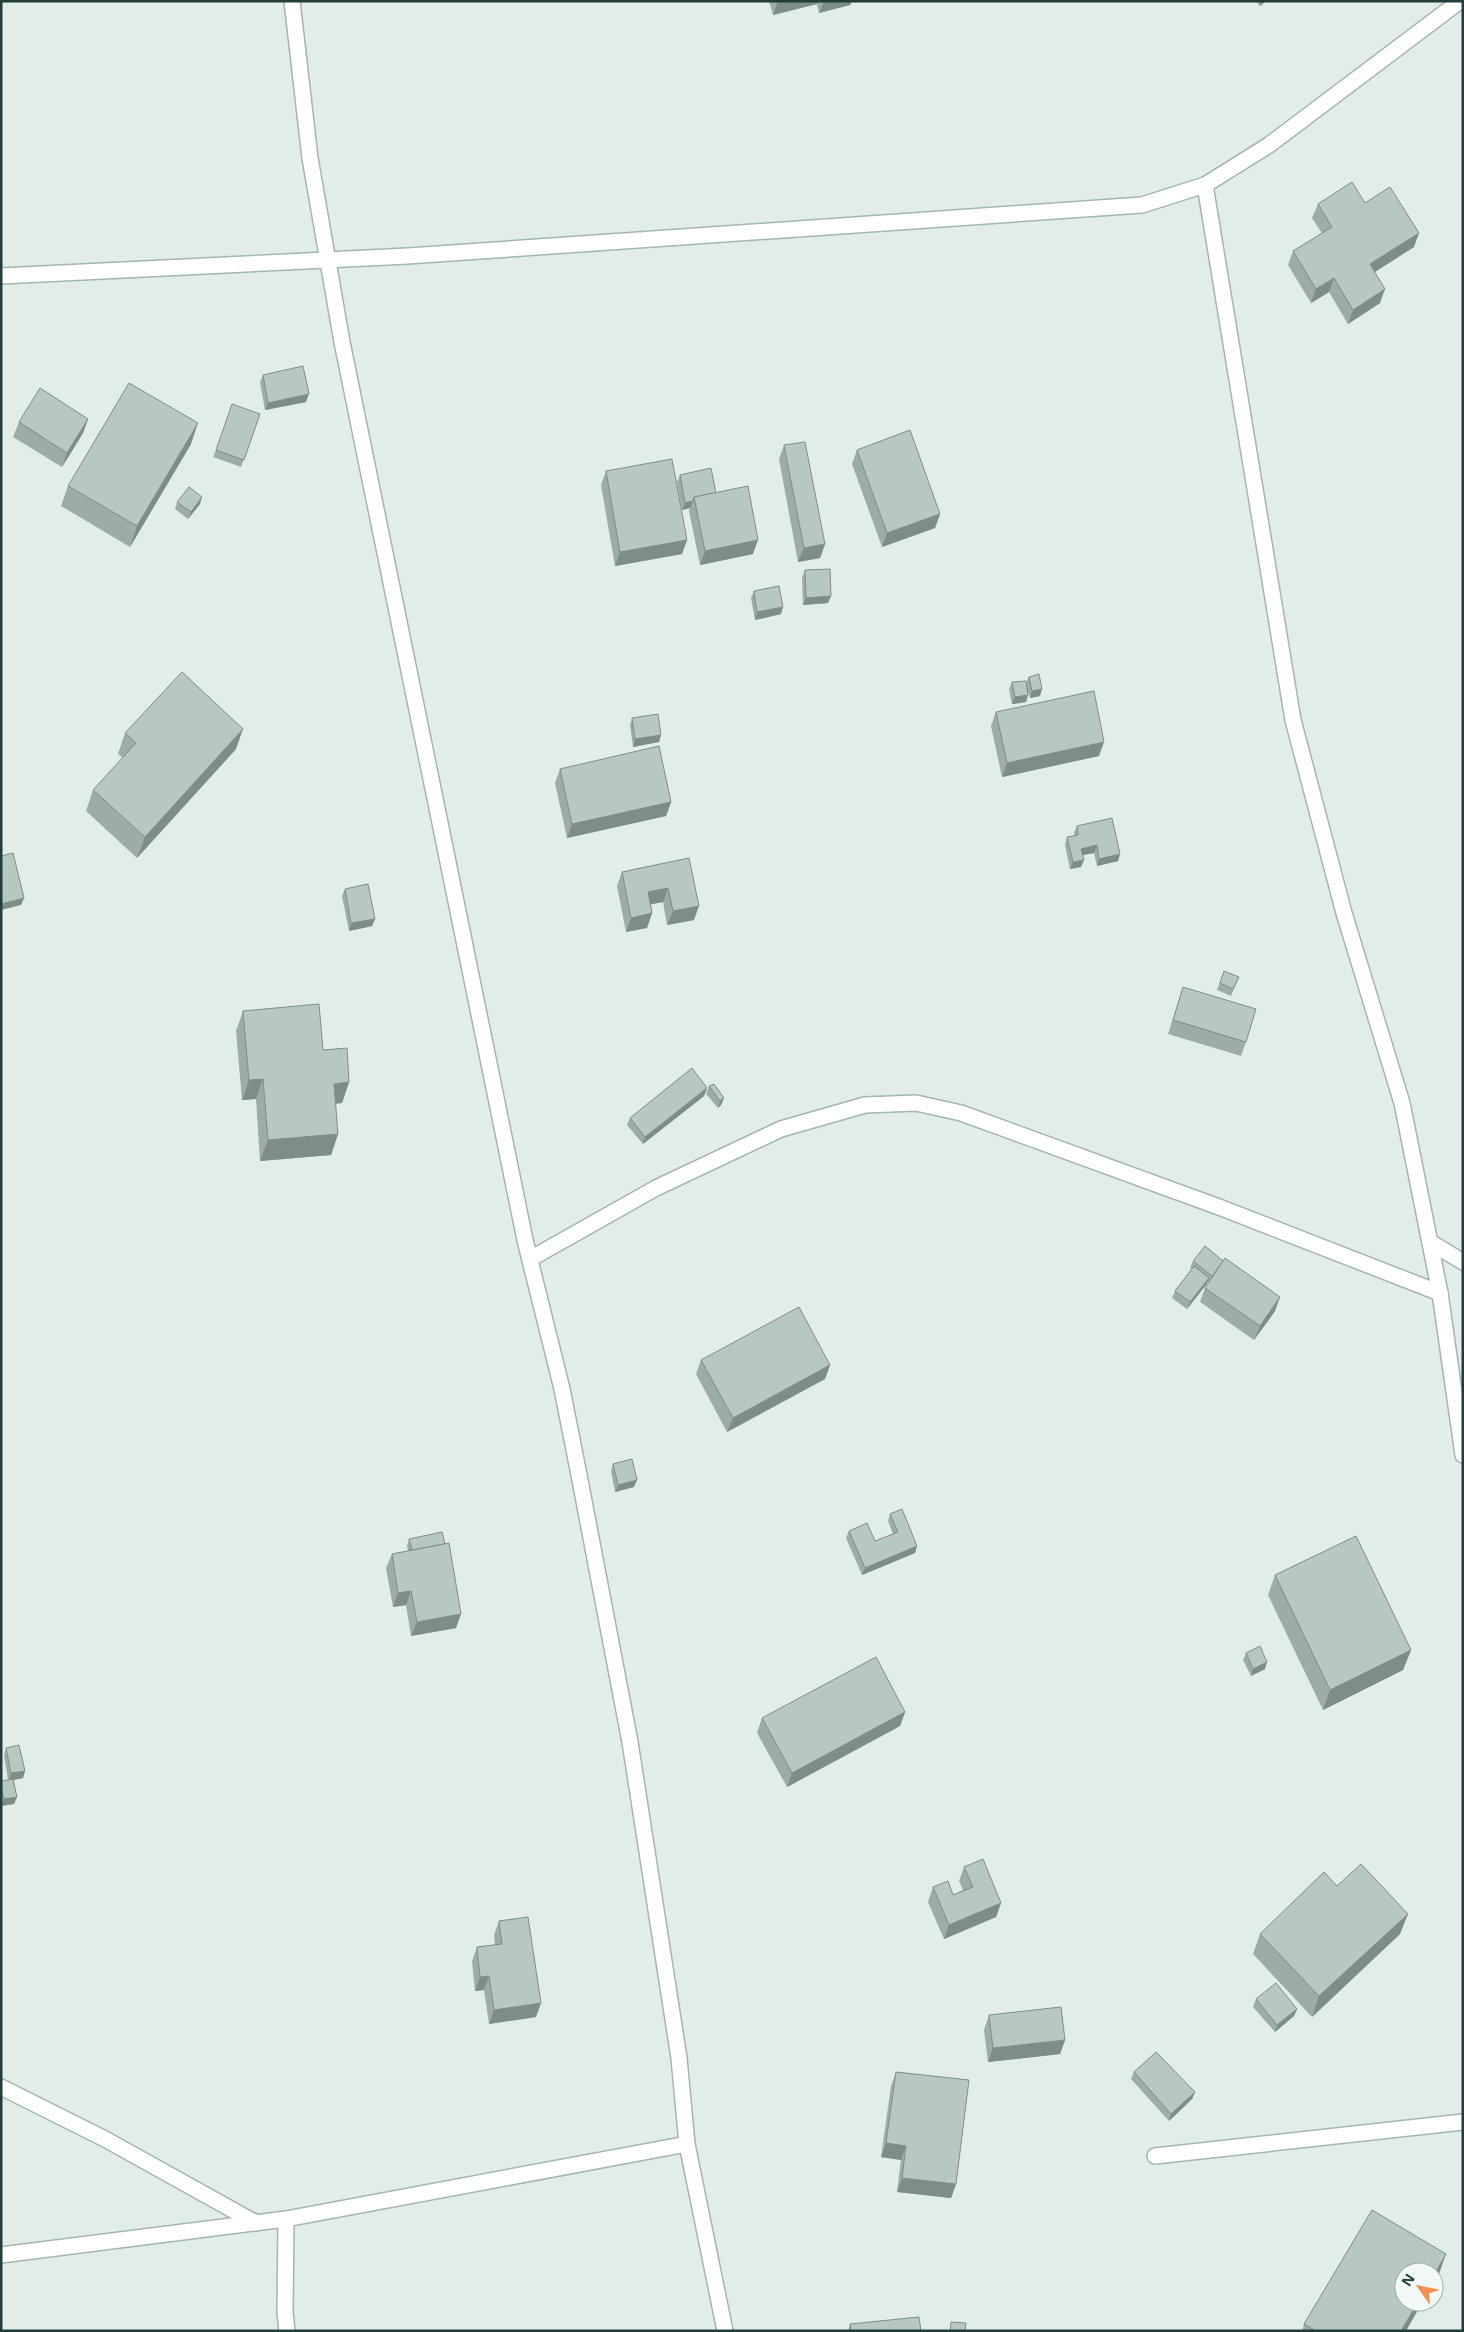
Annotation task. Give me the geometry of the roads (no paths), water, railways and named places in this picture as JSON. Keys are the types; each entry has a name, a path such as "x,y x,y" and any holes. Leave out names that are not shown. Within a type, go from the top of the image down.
{"street":[{"path":"292,1 310,158 360,435 530,1259 562,1389 630,1742 679,2058 687,2144 726,2331"},
{"path":"1,276 329,260 758,233 1142,205 1204,185 1269,145 1460,1"},
{"path":"1204,185 1293,720 1344,913 1402,1103 1440,1293 1463,1455"},
{"path":"530,1259 656,1188 781,1129 865,1105 916,1103 970,1117 1219,1207 1440,1293"},
{"path":"1430,1242 1463,1262"},
{"path":"1,2087 105,2139 256,2223"},
{"path":"1155,2156 1463,2122"},
{"path":"1,2255 286,2219 687,2144"},
{"path":"286,2219 285,2312 287,2331"}]}
